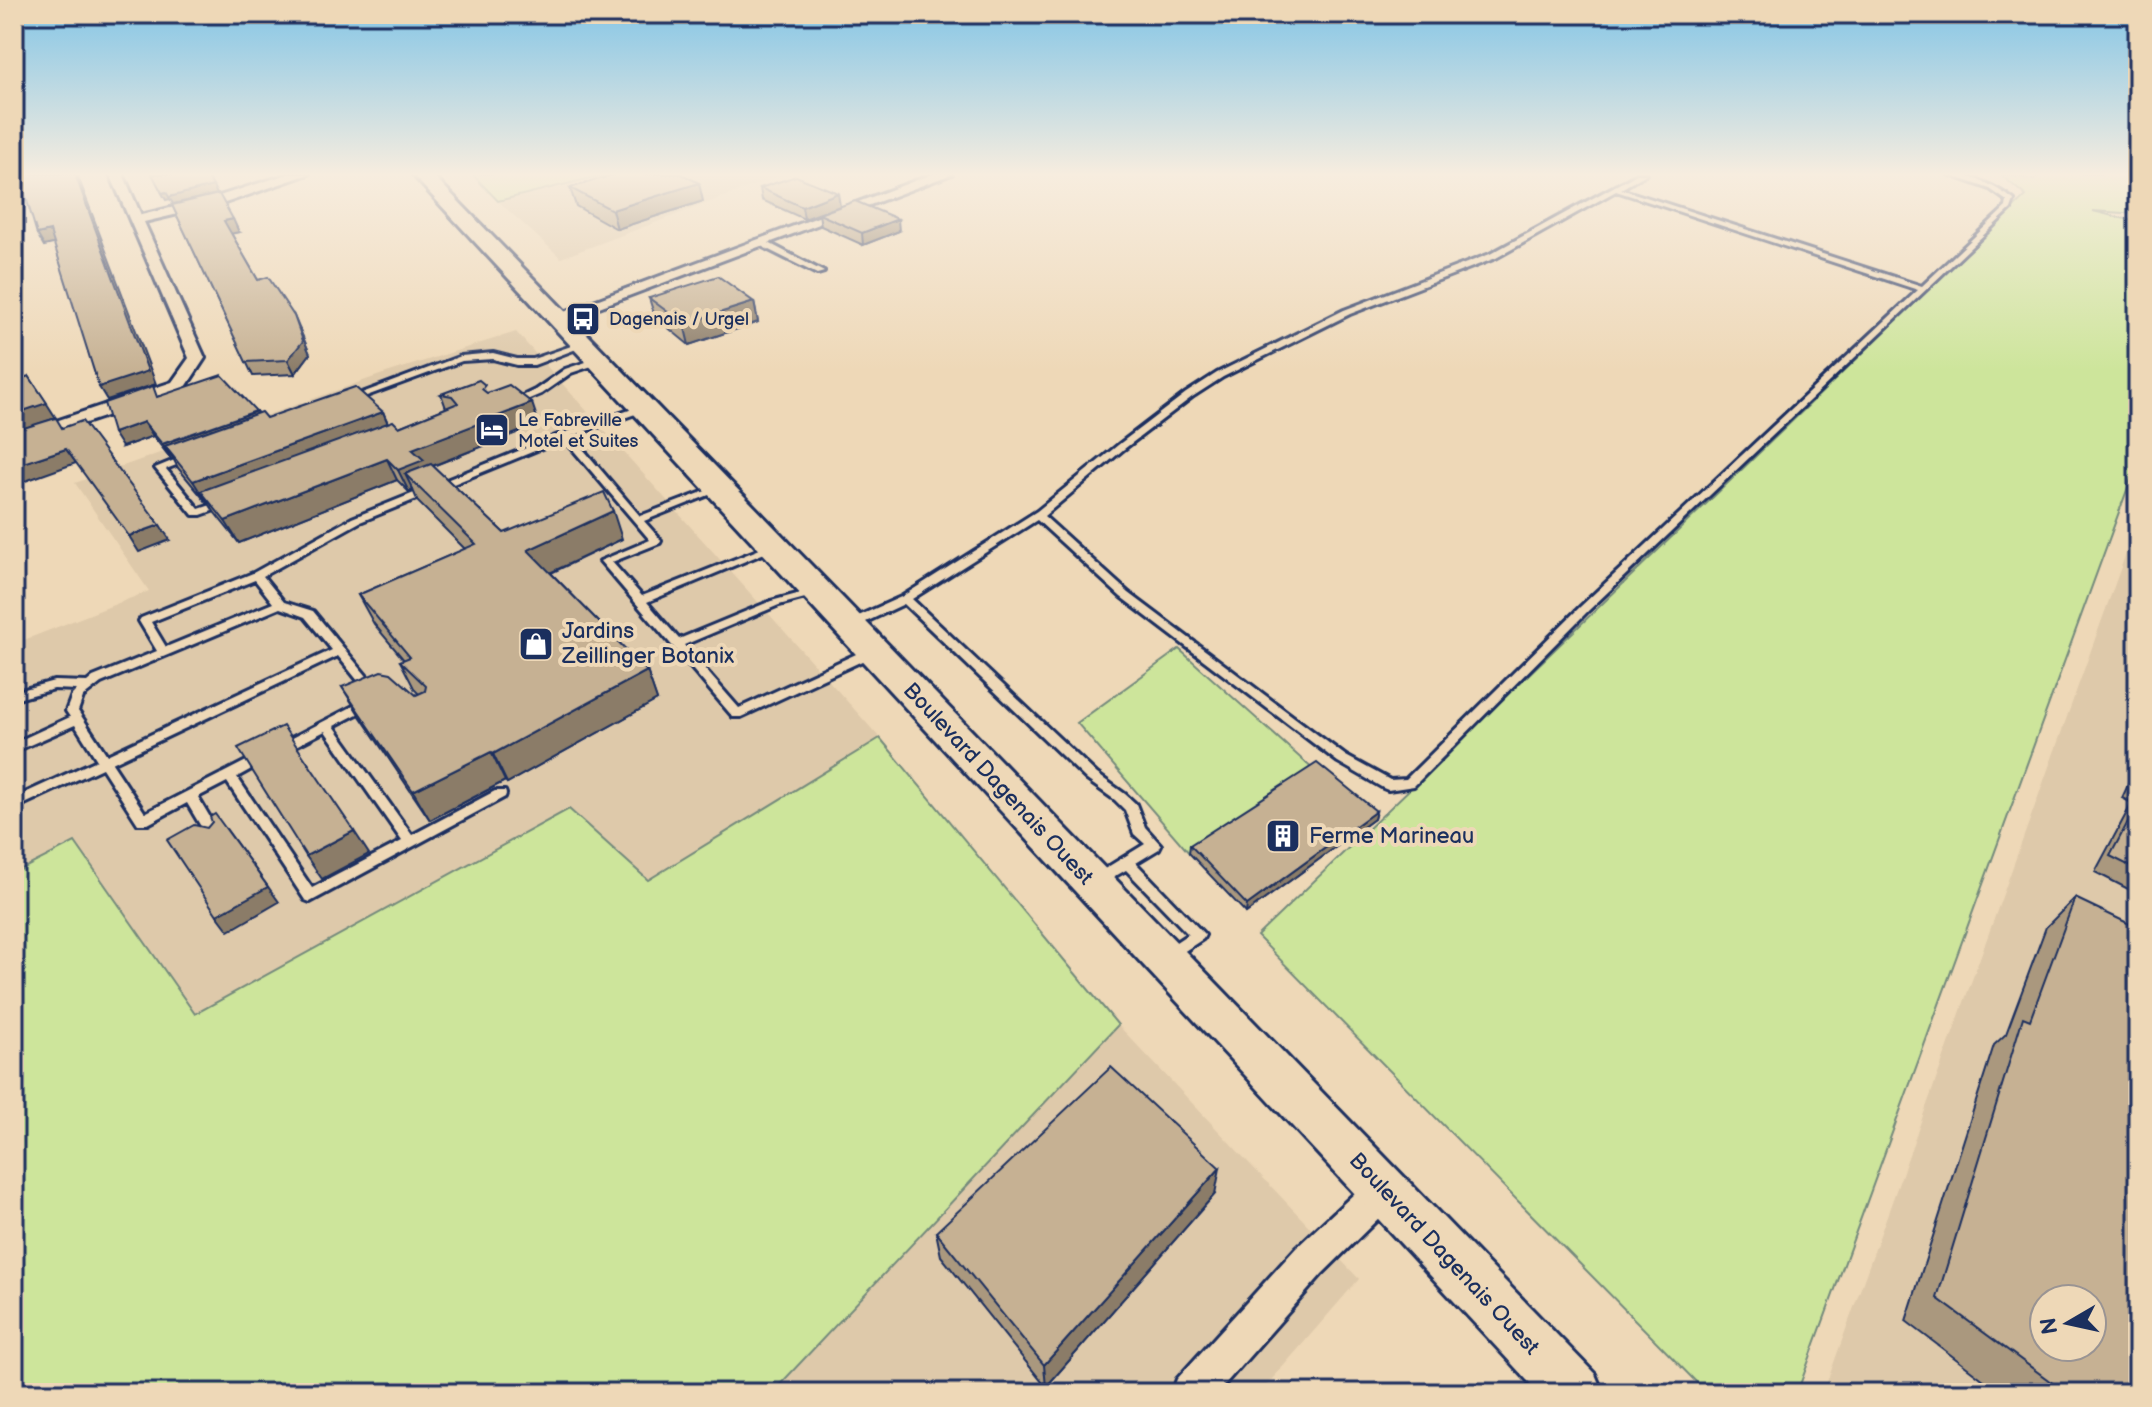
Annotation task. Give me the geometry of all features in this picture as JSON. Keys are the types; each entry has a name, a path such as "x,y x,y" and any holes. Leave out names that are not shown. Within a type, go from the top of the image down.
{"main road":[{"name":"Boulevard Dagenais Ouest","path":"483,240 1576,1393"}],"street":[{"path":"14,441 178,386 190,372 197,358 146,240"},
{"path":"556,318 766,240"},
{"path":"1191,1393 1309,1261 1383,1190"}],"lane":[{"path":"849,625 905,599 1038,516 1131,439 1220,375 1347,312 1493,256 1523,240"},
{"path":"1771,240 1923,289"},
{"path":"1038,516 1125,595 1342,759 1374,780 1399,786 1417,777 1575,618 1882,332 1976,240"},
{"path":"760,242 820,272"},
{"path":"336,404 461,359 493,356 517,362 534,362 590,353"},
{"path":"497,409 538,392 590,353"},
{"path":"163,651 145,621 257,575 356,520 566,435 644,408"},
{"path":"566,435 656,541 605,561 737,714 873,651"},
{"path":"204,452 160,468 197,513 242,497"},
{"path":"638,520 719,489"},
{"path":"640,601 774,547"},
{"path":"87,686 72,711 143,820 378,698 309,614 280,604 257,575"},
{"path":"677,644 775,603 817,592"},
{"path":"905,599 1092,777 1131,808 1139,830 1154,845 1093,883"},
{"path":"14,696 54,685 87,686 163,651 280,604"},
{"path":"14,804 339,651"},
{"path":"14,748 77,719"},
{"path":"327,725 410,842"},
{"path":"229,775 310,896 500,794"},
{"path":"190,796 214,836"},
{"path":"1127,862 1198,935 1163,958"}],"shaded area":[{"path":"541,240 610,240 561,258"},
{"path":"516,332 880,738 647,881 569,809 195,1015 76,842 14,873 14,644 149,591 75,483 380,375"},
{"path":"2138,520 2138,1393 1823,1393"},
{"path":"1118,1025 1359,1279 1260,1393 772,1393"}],"green space":[{"path":"1981,240 2138,240 2138,460 1797,1393 1707,1393 1257,936"},
{"path":"1179,649 1315,771 1189,853 1077,723"},
{"path":"880,738 1118,1025 772,1393 14,1393 14,873 75,842 195,1014 569,809 648,880"}],"building":[{"path":"53,240 99,240 148,371 99,387"},
{"path":"188,240 235,240 258,280 268,277 294,316 303,341 288,360 246,362"},
{"path":"718,276 754,302 684,324 649,298"},
{"path":"222,375 256,411 162,444 144,422 113,433 104,403 153,386 157,397"},
{"path":"29,376 47,403 14,414 14,381"},
{"path":"479,380 485,385 482,389 487,393 509,385 532,403 412,449 424,460 398,470 387,459 225,521 201,491 393,421 399,427 458,403 452,396 441,394"},
{"path":"355,387 383,412 193,481 165,446 261,412 266,418"},
{"path":"56,418 62,428 82,421 160,525 129,536 66,449 14,466 14,431"},
{"path":"431,464 504,533 604,492 613,511 528,550 647,671 493,754 491,752 413,791 342,687 381,671 391,673 416,695 425,691 426,686 400,661 410,657 358,595 476,544 405,474"},
{"path":"283,726 354,831 306,856 238,748"},
{"name":"Ferme Marineau","path":"1317,763 1376,811 1247,905 1190,845"},
{"path":"2138,803 2138,870 2110,856"},
{"path":"215,814 268,887 217,915 167,840 194,825 207,828 212,822 210,817"},
{"path":"2075,898 2138,928 2138,1329 2126,1393 2066,1393 1937,1298 2023,1017 2030,1020"},
{"path":"1111,1067 1220,1168 1044,1365 936,1232"}],"place":[{"name":"Dagenais / Urgel","path":"583,319"},
{"name":"Le Fabreville Motel et Suites","path":"492,430"},
{"name":"Jardins Zeillinger Botanix","path":"536,644"},
{"name":"Ferme Marineau","path":"1283,836"}]}
